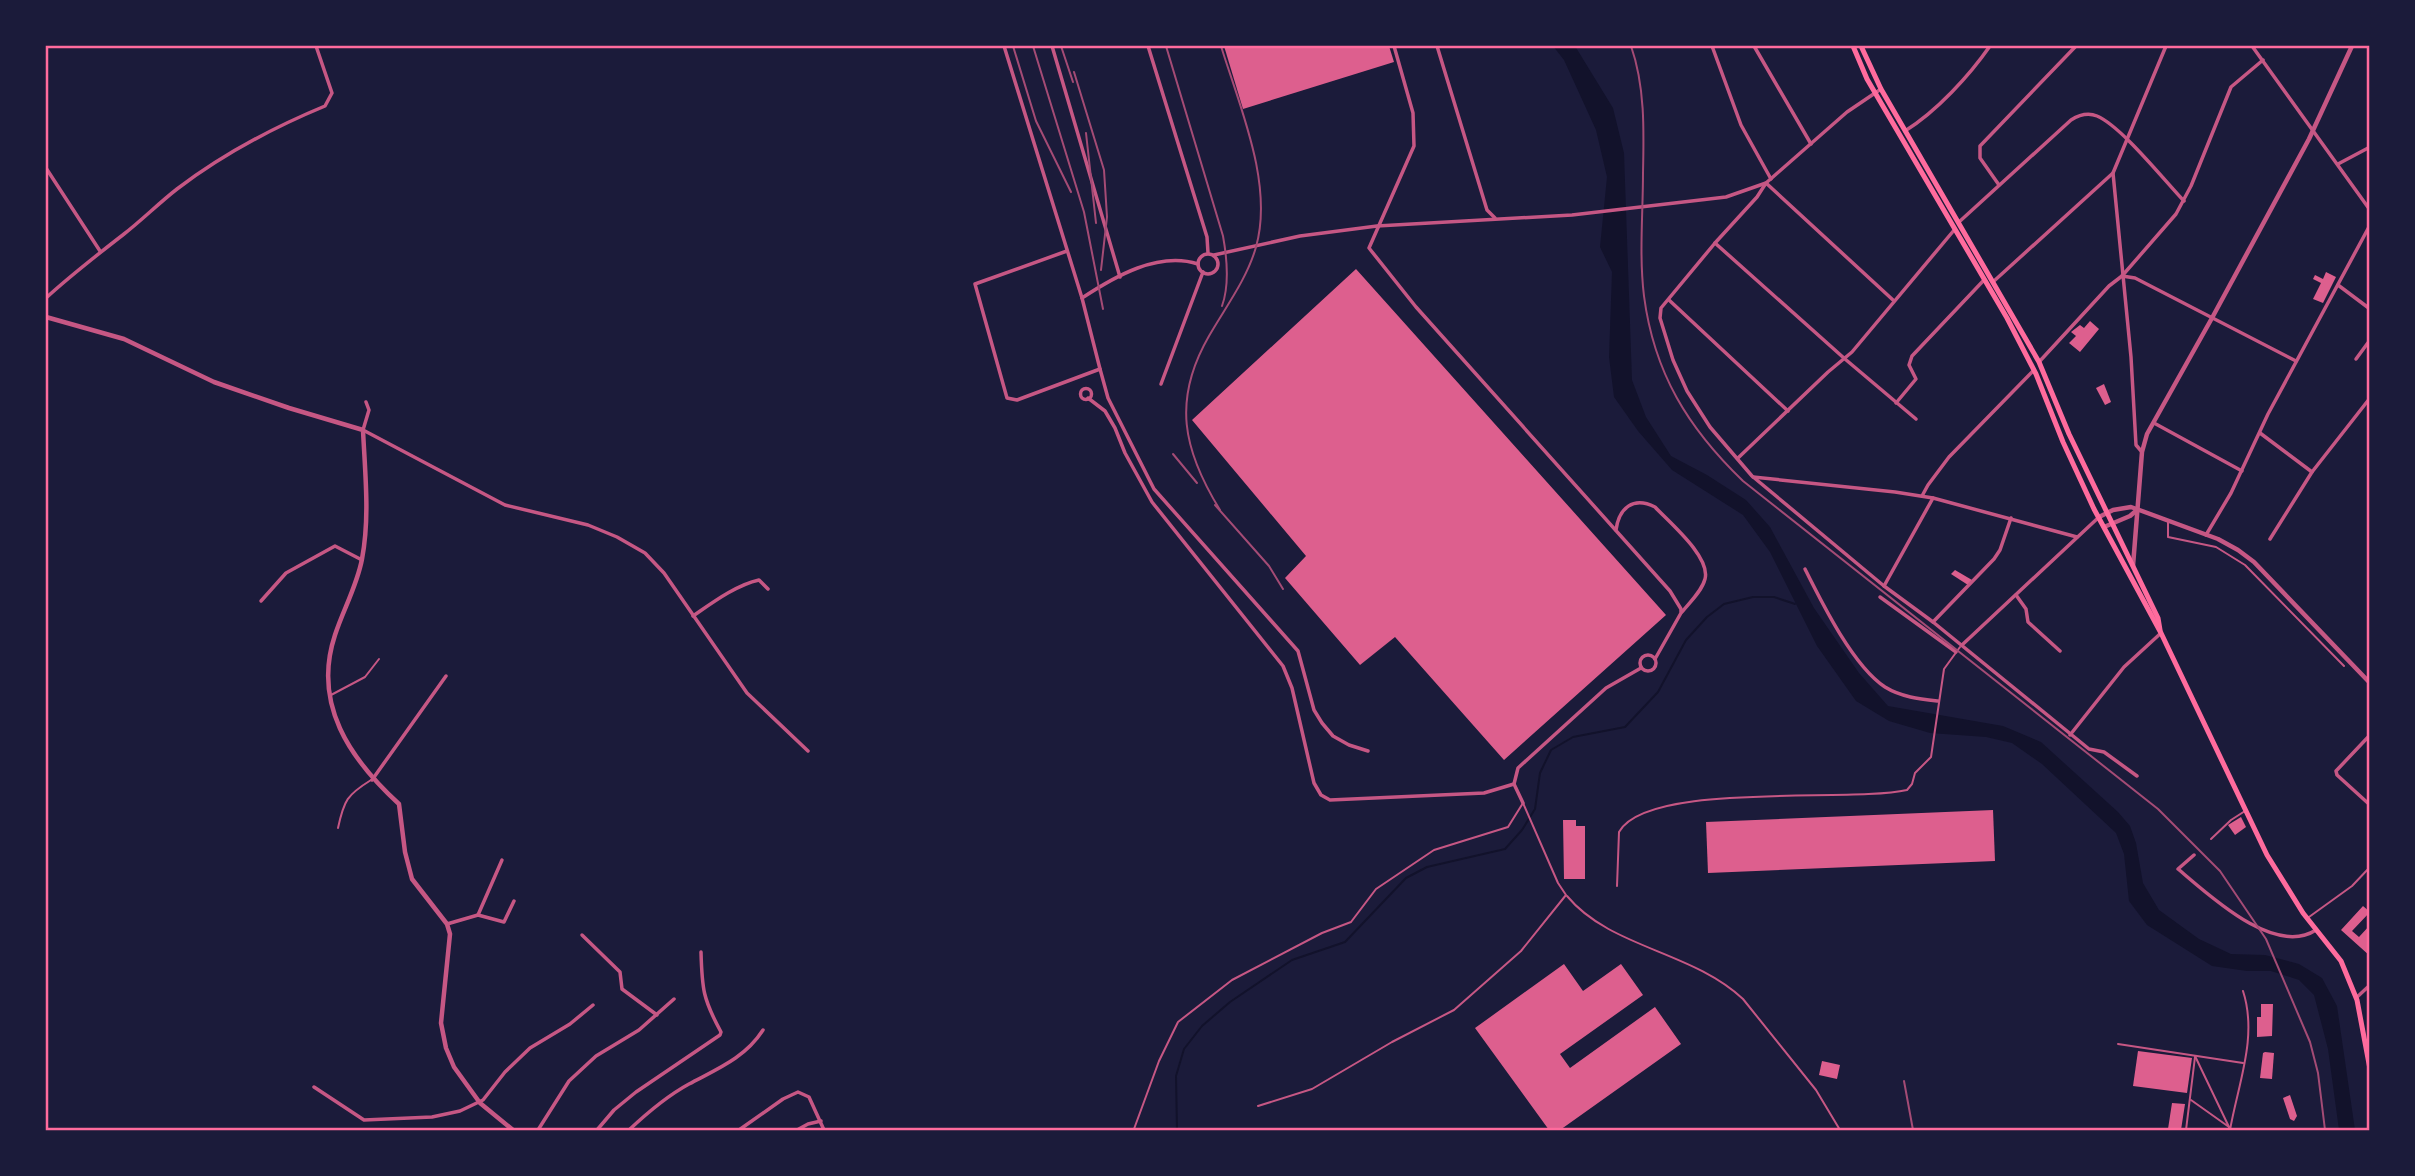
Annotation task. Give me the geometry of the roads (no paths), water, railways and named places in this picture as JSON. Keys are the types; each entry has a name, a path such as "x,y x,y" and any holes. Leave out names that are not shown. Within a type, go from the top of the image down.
{"main road":[{"path":"1853,46 2034,370 2099,517 2161,633 2273,866 2307,918 2341,961 2356,998 2370,1069"},
{"path":"1861,46 1878,90 1994,281 2039,362 2069,434 2158,618 2161,633"}],"street":[{"path":"46,298 177,189 235,149 284,123 325,106 332,93 316,46"},
{"path":"1004,46 1082,298 1108,398 1154,489 1298,651 1309,696 1322,723 1333,736 1368,751"},
{"path":"1052,46 1120,277"},
{"path":"1148,46 1207,237 1208,254"},
{"path":"1394,46 1413,113 1414,146 1369,248 1416,307 1670,591 1681,609 1681,614"},
{"path":"1437,46 1487,210 1496,219"},
{"path":"1712,46 1741,125 1771,179"},
{"path":"1754,46 1811,144"},
{"path":"1905,131 1950,95 1990,46"},
{"path":"1999,185 1980,158 1980,146 2076,46"},
{"path":"2142,452 2136,445 2131,357 2113,173 2165,46"},
{"path":"2252,46 2370,210"},
{"path":"2133,567 2142,452 2152,422 2212,318 2313,129 2352,46"},
{"path":"2039,362 2109,286 2122,276 2173,218 2184,201 2229,90 2263,60"},
{"path":"1198,264 1202,256 1208,254 1214,256 1300,236 1377,226 1581,214 1720,199 1766,183 1847,112 1878,90"},
{"path":"1959,222 2076,117 2086,114 2097,116 2126,138 2184,201"},
{"path":"2337,165 2370,147"},
{"path":"46,168 100,251"},
{"path":"1994,281 2113,173"},
{"path":"1766,183 1757,197 1661,308 1659,316 1687,391 1718,437 1752,476 2070,735 2091,751 2104,752 2137,776"},
{"path":"1766,183 1893,300"},
{"path":"1750,189 1757,197"},
{"path":"2206,535 2231,493 2296,361 2370,225"},
{"path":"1738,458 1844,359 1955,229"},
{"path":"1715,243 1844,359 1916,419"},
{"path":"1067,251 975,284 1004,391 1007,398 1017,400 1101,369"},
{"path":"1082,298 1106,283 1165,261 1198,264 1203,272 1209,274 1217,269 1214,256"},
{"path":"1161,384 1203,272"},
{"path":"2122,276 2135,278 2296,361"},
{"path":"1896,403 1916,379 1909,365 1912,356 1984,280"},
{"path":"2338,285 2370,309"},
{"path":"1669,299 1788,411"},
{"path":"46,317 124,339 214,382 363,430 505,505 578,522 635,547 656,562 747,693 808,751"},
{"path":"2356,359 2370,340"},
{"path":"1922,496 1927,485 1949,457 2034,370"},
{"path":"1088,398 1105,411 1152,502 1283,666 1292,688 1314,783 1321,795 1330,800 1348,800 1484,793 1514,784"},
{"path":"2270,539 2312,472 2370,398"},
{"path":"366,402 369,410 363,430 366,501 362,560 327,660 334,716 344,740 372,780 399,804 405,852 412,879 447,924 451,940 443,992 442,1036 454,1067 480,1103 513,1130"},
{"path":"2152,422 2242,471"},
{"path":"2260,433 2312,472"},
{"path":"1752,476 1933,498 2077,537"},
{"path":"1884,586 1933,498"},
{"path":"1616,530 1621,513 1631,504 1646,502 1655,507 1699,554 1705,565 1705,578 1655,659 1653,669 1646,671 1639,663 1643,656 1648,654 1655,659"},
{"path":"1962,645 2099,517 2128,506 2228,544 2250,559 2370,683"},
{"path":"2104,527 2130,516 2137,510"},
{"path":"1933,622 1994,559 2011,518"},
{"path":"261,601 286,573 335,546 362,560"},
{"path":"1805,569 1834,623 1875,679 1900,694 1938,702"},
{"path":"693,616 717,599 751,582 759,580 768,589"},
{"path":"2016,595 2026,609 2028,622 2060,651"},
{"path":"1880,597 1956,652"},
{"path":"2070,735 2124,667 2161,633"},
{"path":"1523,803 1514,784 1518,768 1606,688 1642,668"},
{"path":"372,780 446,676"},
{"path":"2370,735 2336,771 2370,805"},
{"path":"2194,855 2178,869 2235,915 2282,936 2300,938 2316,930"},
{"path":"478,915 502,860"},
{"path":"447,924 478,915 504,922 514,901"},
{"path":"582,935 620,972 622,989 657,1015"},
{"path":"597,1130 614,1110 636,1092 720,1035 721,1032 707,1007 702,983 701,952"},
{"path":"2356,998 2370,985"},
{"path":"538,1130 561,1092 584,1066 639,1030 674,999"},
{"path":"314,1087 368,1120 443,1115 480,1103 505,1072 530,1048 569,1024 593,1005"},
{"path":"629,1130 676,1092 728,1065 748,1048 763,1030"},
{"path":"739,1130 783,1099 798,1092 809,1097 824,1130"},
{"path":"797,1130 821,1121"}],"lane":[{"path":"2169,521 2168,537 2216,547 2245,565 2344,666"},
{"path":"1617,886 1619,832 1631,820 1663,807 1708,799 1907,790 1915,773 1931,757 1944,668 1962,645"},
{"path":"330,695 365,677 379,659"},
{"path":"338,828 344,802 353,791 372,780"},
{"path":"1523,803 1558,883 1566,895 1583,911 1624,937 1694,965 1732,988 1815,1090 1840,1130"},
{"path":"1130,1130 1134,1129 1159,1061 1178,1022 1232,980 1322,933 1351,922 1376,889 1434,850 1508,827 1523,803"},
{"path":"2211,839 2245,810"},
{"path":"2307,918 2352,886 2370,867"},
{"path":"1258,1106 1311,1089 1454,1010 1521,951 1566,895"},
{"path":"2230,1129 2244,1063 2249,1017 2243,990"},
{"path":"2118,1044 2244,1063"},
{"path":"2186,1130 2195,1056"},
{"path":"2195,1056 2230,1129"},
{"path":"2190,1099 2230,1129"}],"waterway":[{"path":"1177,1130 1176,1076 1184,1049 1202,1026 1230,1002 1292,960 1345,942 1406,878 1427,867 1505,849 1522,830 1535,809 1540,773 1551,750 1573,737 1625,727 1658,692 1686,640 1707,617 1724,604 1753,597 1774,597 1795,604"}],"railway":[{"path":"1013,46 1036,121 1071,192"},
{"path":"1033,46 1084,212 1103,309"},
{"path":"1061,46 1073,82"},
{"path":"1166,46 1223,236 1227,280 1222,306"},
{"path":"1220,510 1197,467 1187,425 1186,403 1197,359 1252,259 1260,223 1261,197 1252,145 1221,46"},
{"path":"1631,46 1643,108 1641,250 1644,296 1656,350 1665,374 1690,419 1723,461 1743,481 2158,809 2220,871 2266,939 2310,1042 2318,1073 2325,1130"},
{"path":"1074,72 1104,170 1107,217 1101,270"},
{"path":"1086,133 1096,223"},
{"path":"1173,454 1197,483"},
{"path":"1215,505 1269,566 1283,589"},
{"path":"1904,1081 1913,1130"}]}
